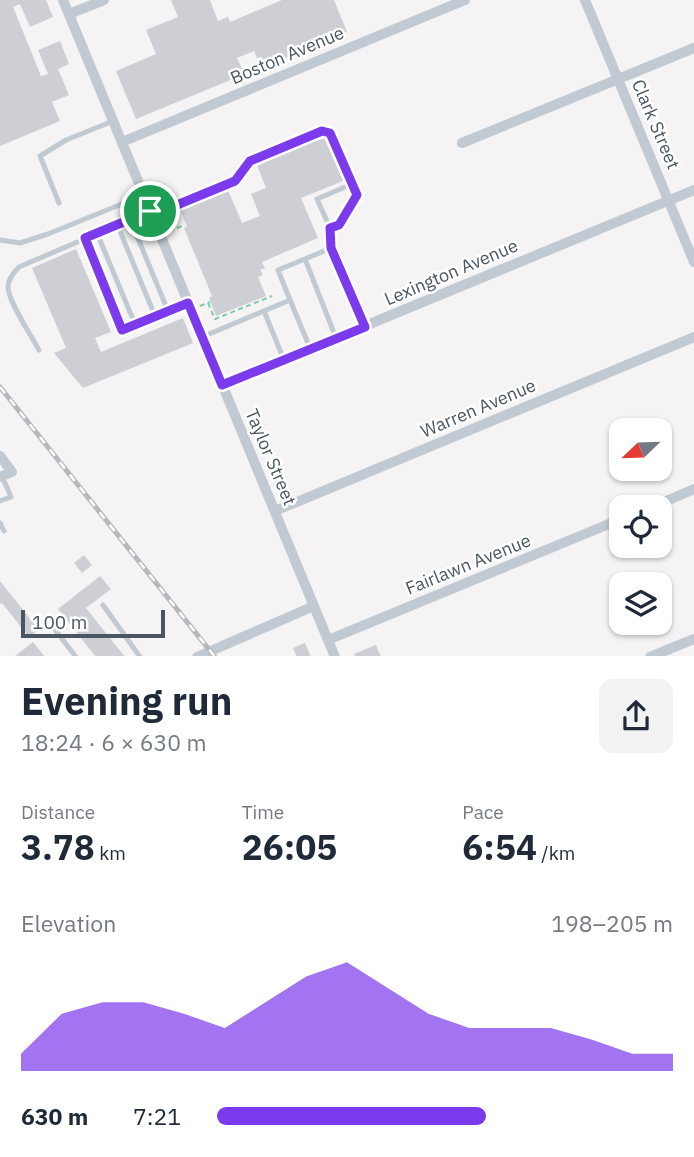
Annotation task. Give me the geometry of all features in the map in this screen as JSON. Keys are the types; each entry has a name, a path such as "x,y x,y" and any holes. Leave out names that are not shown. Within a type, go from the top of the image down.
{"street":[{"name":"Taylor Street","path":"63,0 150,211 194,305 202,337 335,656"},
{"path":"69,14 104,0"},
{"name":"Boston Avenue","path":"122,142 465,0"},
{"name":"Clark Street","path":"585,0 694,262"},
{"path":"462,144 694,48"},
{"name":"Lexington Avenue","path":"222,385 694,190"},
{"name":"Warren Avenue","path":"275,511 694,337"},
{"path":"0,456 12,472 0,477"},
{"path":"672,498 694,489"},
{"name":"Fairlawn Avenue","path":"328,640 609,524"},
{"path":"197,656 314,606"},
{"path":"650,656 694,639"}],"lane":[{"path":"59,203 40,156 66,140 113,121"},
{"path":"39,350 12,300 8,286 19,267 150,211 172,207 235,181 250,161 322,131 330,133 357,195 339,225 330,228"},
{"path":"352,184 317,198 330,228 331,248 365,327"},
{"path":"0,240 20,243 144,195"},
{"path":"130,219 168,311"},
{"path":"117,225 155,316"},
{"path":"97,233 135,324"},
{"path":"85,238 122,330 168,311 194,305"},
{"path":"311,349 278,270 331,248"},
{"path":"305,259 336,338"},
{"path":"202,337 290,300"},
{"path":"264,311 284,360"},
{"path":"0,477 11,497 0,501"},
{"path":"0,523 4,531"},
{"path":"103,605 140,656"},
{"path":"52,627 76,656"}],"path":[{"path":"168,232 186,225"},
{"path":"194,305 209,302 215,319 272,296"}],"building":[{"path":"0,0 46,0 53,17 30,27 20,4 13,7 41,76 48,74 38,50 60,41 69,64 58,69 69,95 52,102 60,121 0,146"},
{"path":"171,0 210,0 218,21 228,17 230,22 282,0 334,0 347,32 266,66 262,57 257,58 254,51 237,58 243,71 238,73 240,76 136,119 116,71 156,54 146,30 178,17"},
{"path":"324,137 343,181 301,198 318,238 262,262 265,268 260,270 263,275 258,277 266,296 216,316 209,298 212,296 184,228 187,227 180,209 228,190 242,223 260,216 251,194 266,188 257,165"},
{"path":"76,249 111,332 95,338 101,352 183,318 193,343 83,388 54,353 66,348 32,268"},
{"path":"84,555 92,565 82,573 74,563"},
{"path":"100,576 111,589 86,608 124,656 95,656 58,609"},
{"path":"0,581 39,630 29,637 2,603 0,604"},
{"path":"33,642 44,656 15,656"},
{"path":"305,643 311,656 297,656 293,648"},
{"path":"376,645 381,656 355,656"}],"railway":[{"path":"0,387 214,656"}],"route":[{"path":"322,131 330,133 357,195 339,225 330,228 331,248 365,327 222,385 188,303 122,330 85,238 150,211 172,207 235,181 250,161 322,131"}]}
